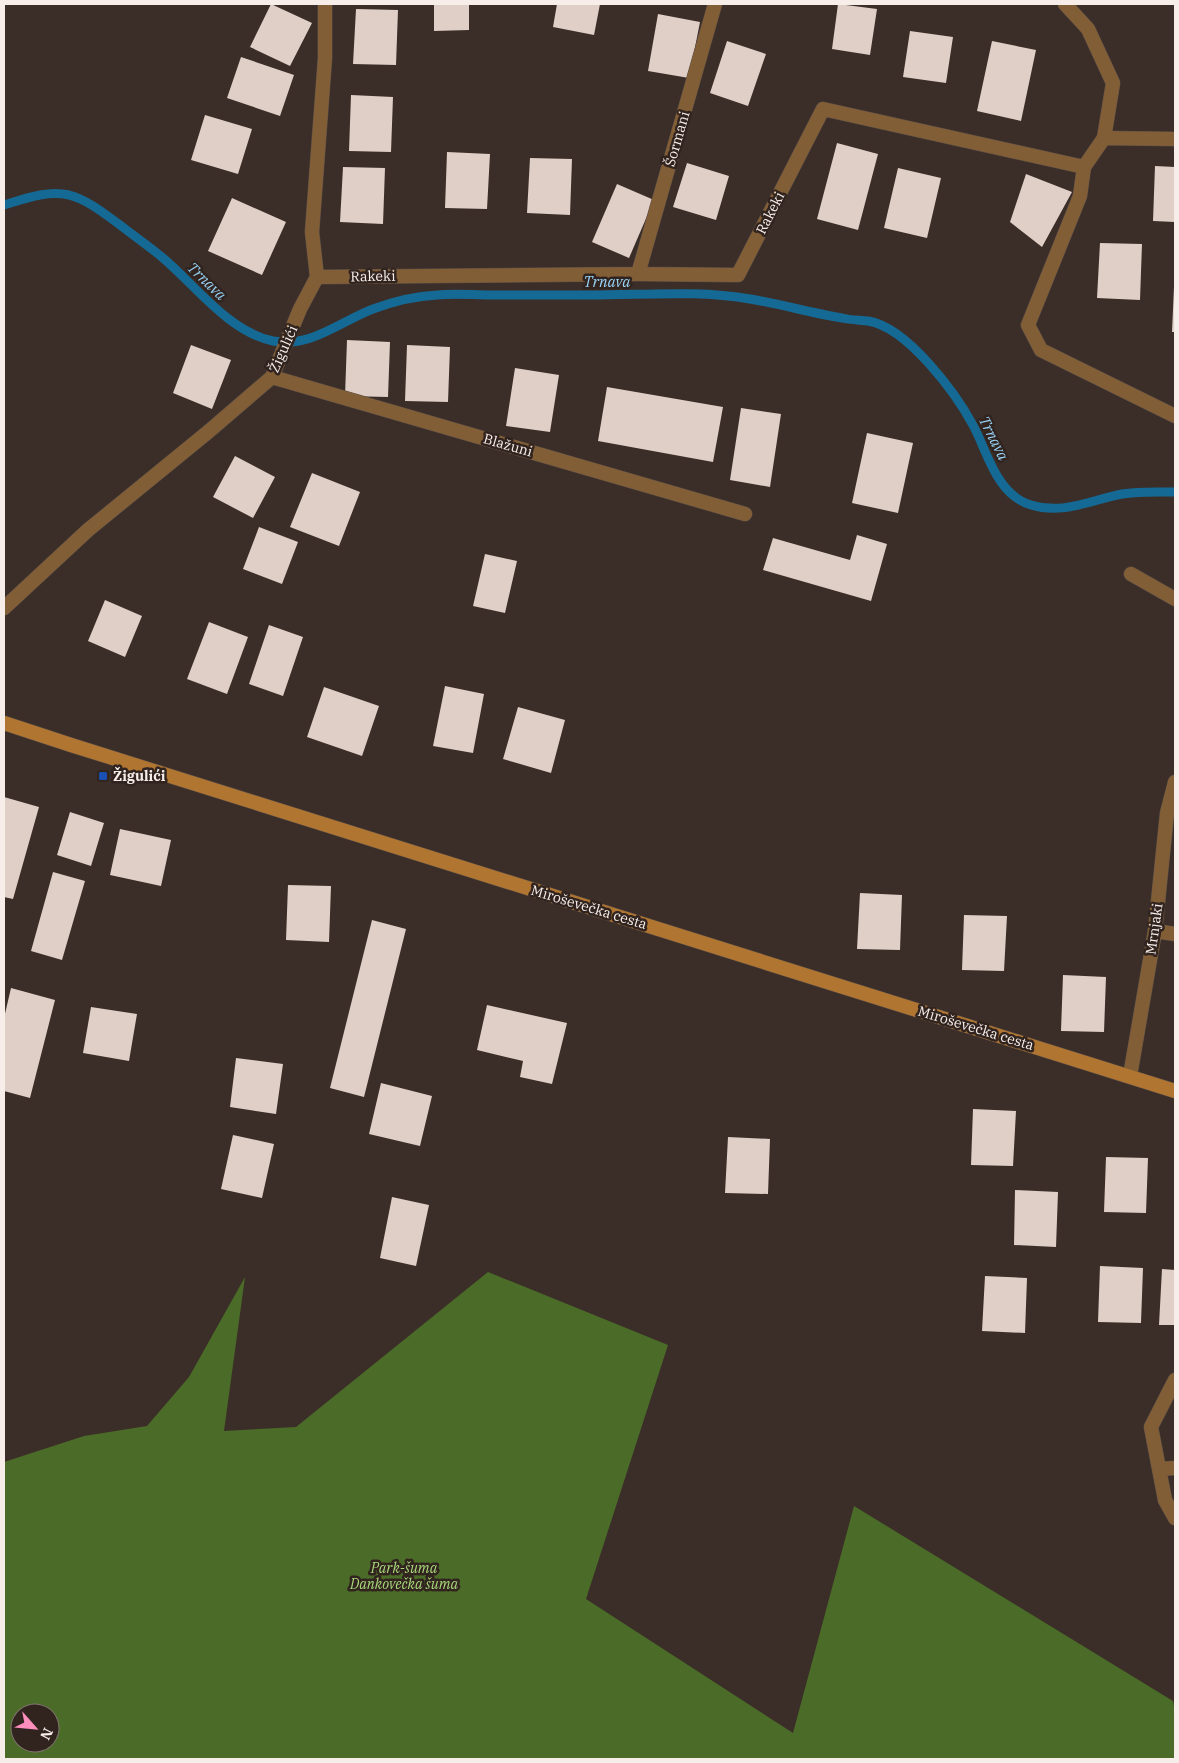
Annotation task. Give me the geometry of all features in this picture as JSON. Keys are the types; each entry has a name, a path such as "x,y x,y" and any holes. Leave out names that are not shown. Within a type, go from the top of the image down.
{"main road":[{"name":"Miroševečka cesta","path":"4,723 71,746 1175,1091"}],"street":[{"path":"317,277 312,232 324,58 325,4"},
{"name":"Šormani","path":"638,274 715,4"},
{"path":"1065,4 1088,29 1113,83 1104,138 1084,167 1080,196 1028,326 1041,350 1175,416"},
{"name":"Rakeki","path":"317,277 738,275 823,109 1084,167"},
{"path":"1104,138 1175,139"},
{"name":"Žigulići","path":"4,608 88,530 208,432 274,371 317,277"},
{"name":"Blažuni","path":"274,371 745,514"},
{"path":"1131,574 1175,600"},
{"name":"Mrnjaki","path":"1130,1076 1155,931 1167,813 1175,782"},
{"path":"1155,931 1175,934"},
{"path":"1175,1380 1151,1427 1165,1500 1175,1518"},
{"path":"1159,1469 1175,1468"}],"green space":[{"name":"Park-šuma Dankovečka šuma","path":"488,1272 668,1345 586,1599 793,1733 854,1506 1173,1701 1175,1711 1175,1759 4,1759 4,1462 84,1436 147,1426 189,1377 245,1277 224,1431 296,1427"}],"building":[{"path":"271,4 312,23 290,66 250,47"},
{"path":"434,4 469,4 469,30 434,31"},
{"path":"557,4 600,4 594,35 553,27"},
{"path":"838,4 877,9 870,55 832,49"},
{"path":"356,9 398,10 396,65 353,64"},
{"path":"658,14 700,22 689,78 648,71"},
{"path":"910,31 953,37 946,83 903,77"},
{"path":"727,41 766,54 748,106 710,93"},
{"path":"992,41 1036,50 1021,121 977,111"},
{"path":"241,57 294,75 280,116 227,98"},
{"path":"351,95 393,97 391,152 349,151"},
{"path":"205,115 252,129 238,174 191,160"},
{"path":"837,143 878,154 858,230 817,219"},
{"path":"447,152 490,154 487,209 445,208"},
{"path":"530,158 572,159 570,215 527,213"},
{"path":"687,163 729,176 716,220 673,207"},
{"path":"1155,166 1175,167 1175,222 1153,221"},
{"path":"343,167 385,168 383,224 340,222"},
{"path":"898,168 941,178 927,238 884,228"},
{"path":"1026,174 1072,192 1042,247 1010,222"},
{"path":"617,184 654,200 629,258 592,242"},
{"path":"232,198 286,222 262,275 208,251"},
{"path":"1100,243 1142,244 1140,300 1097,298"},
{"path":"1174,287 1175,332 1172,332"},
{"path":"347,340 390,342 388,397 345,396"},
{"path":"191,345 231,360 212,409 173,393"},
{"path":"407,345 450,347 448,402 405,401"},
{"path":"515,368 559,375 550,432 506,426"},
{"path":"607,387 723,407 713,462 598,441"},
{"path":"741,408 781,414 770,487 730,480"},
{"path":"867,433 913,443 898,513 852,503"},
{"path":"235,456 275,477 253,518 213,497"},
{"path":"312,473 360,492 339,546 290,527"},
{"path":"259,527 298,542 282,584 243,569"},
{"path":"857,535 887,544 871,601 763,570 773,538 850,560"},
{"path":"485,554 517,561 505,613 473,606"},
{"path":"105,600 142,616 125,657 88,641"},
{"path":"209,622 248,637 227,694 187,679"},
{"path":"269,625 303,637 283,696 249,684"},
{"path":"445,686 484,694 473,753 433,746"},
{"path":"324,687 379,706 362,756 307,737"},
{"path":"518,707 565,720 551,773 503,759"},
{"path":"4,797 39,807 13,899 4,897"},
{"path":"70,812 104,823 91,866 57,855"},
{"path":"120,829 171,840 161,886 110,875"},
{"path":"53,872 85,881 62,960 31,951"},
{"path":"288,885 331,886 329,942 286,940"},
{"path":"860,893 902,895 900,950 857,949"},
{"path":"964,915 1007,916 1004,971 962,970"},
{"path":"372,920 406,929 364,1097 330,1088"},
{"path":"1063,975 1106,977 1104,1032 1061,1031"},
{"path":"11,988 55,1000 30,1098 4,1091 4,1018"},
{"path":"487,1005 567,1023 552,1084 520,1077 523,1061 477,1050"},
{"path":"91,1007 137,1014 129,1061 83,1053"},
{"path":"236,1058 283,1064 276,1114 230,1107"},
{"path":"381,1083 432,1096 420,1146 369,1134"},
{"path":"973,1109 1016,1111 1013,1166 971,1165"},
{"path":"233,1135 274,1144 262,1198 221,1189"},
{"path":"728,1137 770,1139 768,1194 725,1193"},
{"path":"1106,1157 1148,1158 1146,1213 1104,1212"},
{"path":"1015,1190 1058,1192 1056,1247 1014,1245"},
{"path":"392,1197 429,1205 416,1266 380,1258"},
{"path":"1100,1266 1143,1268 1141,1323 1098,1322"},
{"path":"1162,1269 1175,1270 1175,1325 1159,1325"},
{"path":"985,1276 1027,1278 1025,1333 982,1331"}],"waterway":[{"name":"Trnava","path":"4,205 36,196 52,194 69,195 83,200 158,254 227,318 257,336 273,341 300,341 324,332 360,314 388,304 421,297 450,294 671,294 731,296 830,316 868,321 883,326 898,335 914,348 943,380 974,427 995,472 1002,483 1019,500 1043,508 1054,508 1077,506 1128,493 1175,492"}],"place":[{"name":"Žigulići","path":"103,776"}]}
